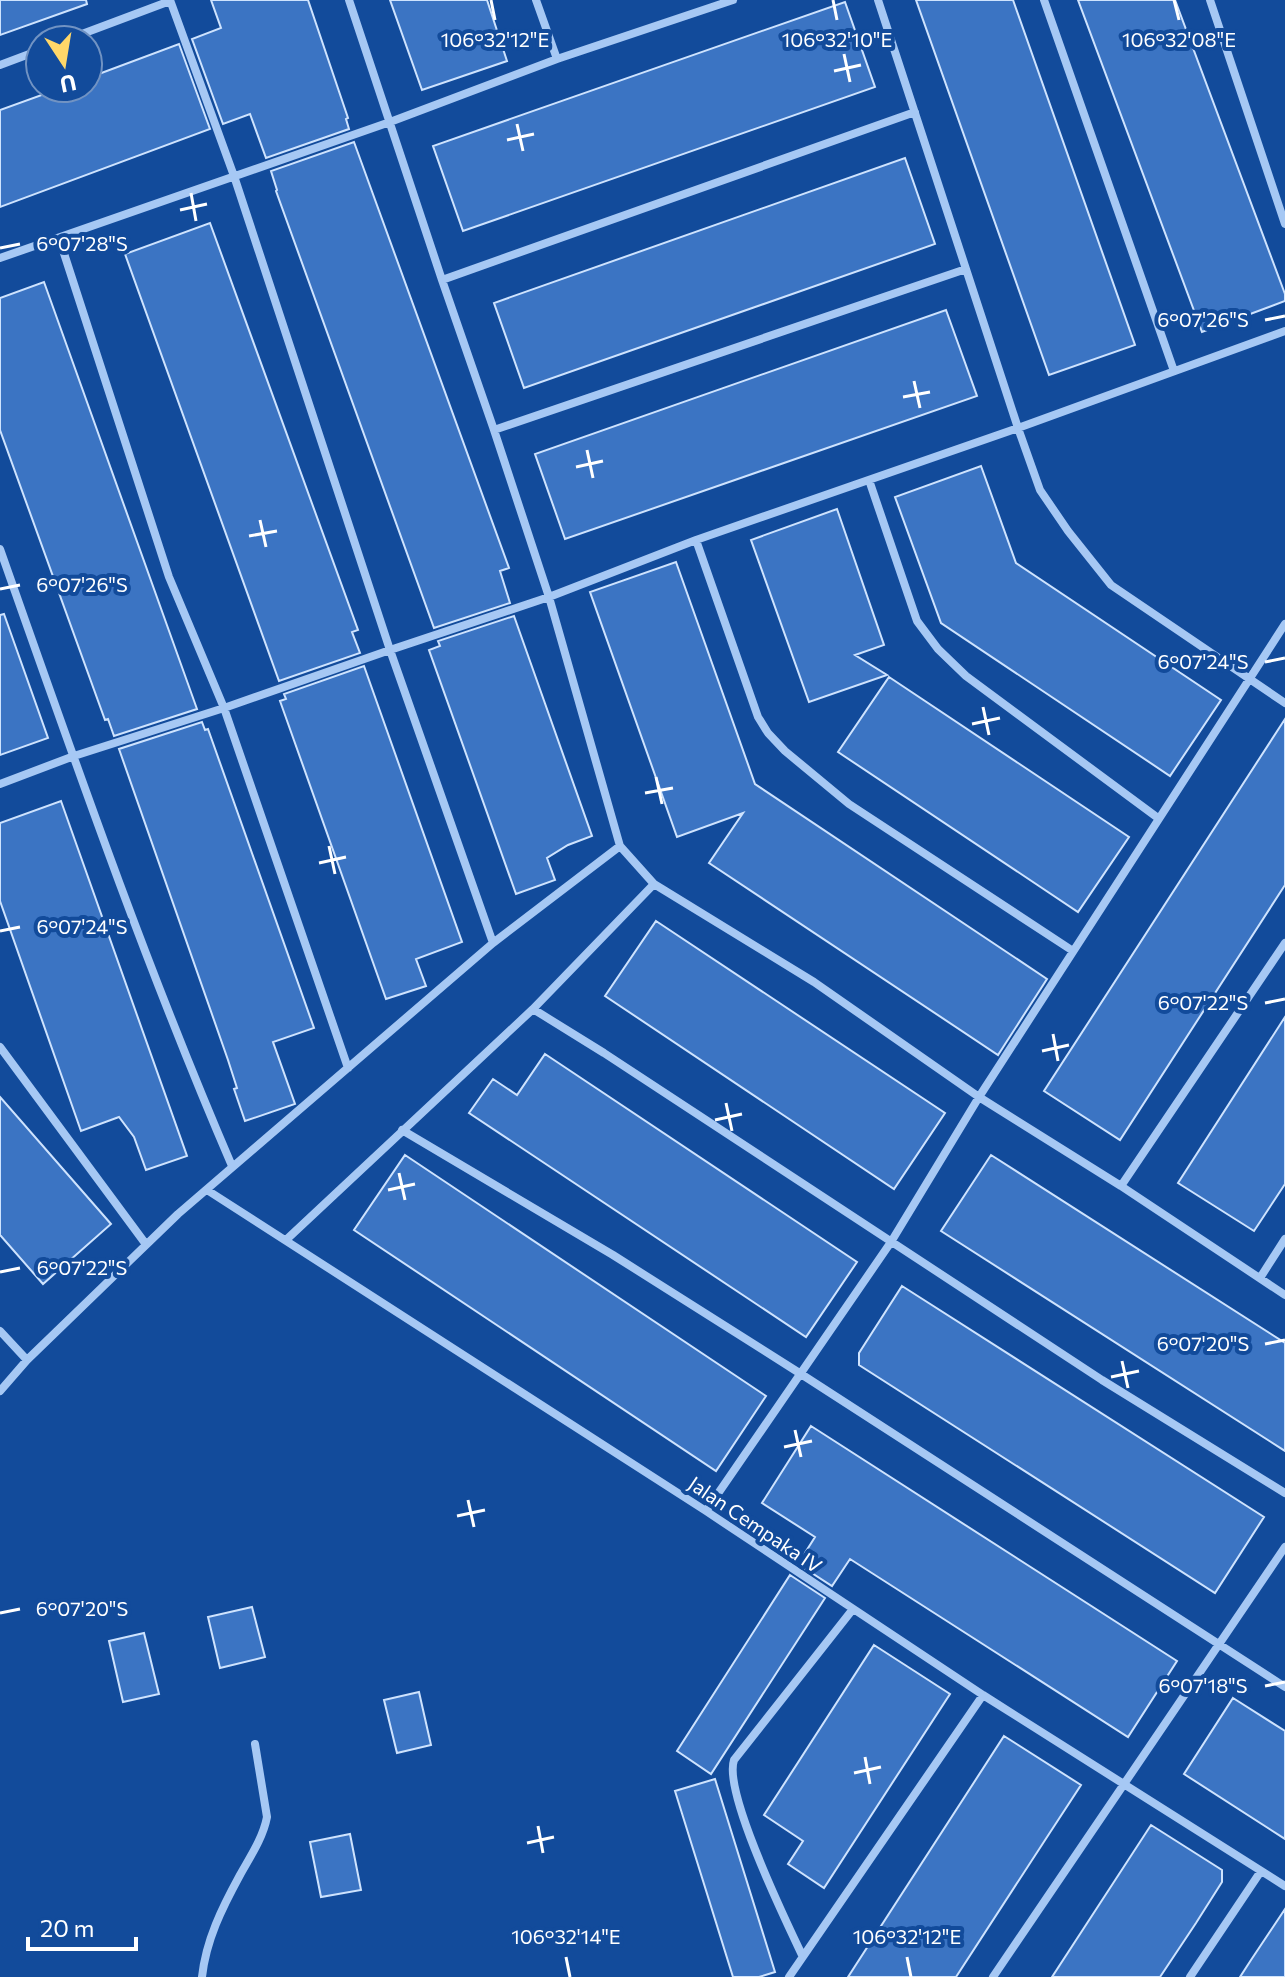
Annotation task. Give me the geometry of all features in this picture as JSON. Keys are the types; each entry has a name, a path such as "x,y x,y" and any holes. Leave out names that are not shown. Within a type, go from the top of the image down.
{"street":[{"path":"104,25 170,0 234,176 390,650 493,943"},
{"path":"349,0 549,597 620,846 654,884 814,982 979,1097 1121,1186 1285,1295"},
{"path":"536,0 557,59"},
{"path":"0,258 390,122 705,4 733,0"},
{"path":"878,0 1040,490 1111,585 1285,703"},
{"path":"1044,0 1174,371"},
{"path":"1210,0 1285,224"},
{"path":"0,65 24,56"},
{"path":"442,280 915,112"},
{"path":"59,238 169,577 224,708 348,1068"},
{"path":"494,430 966,269"},
{"path":"0,784 74,756 549,597 696,540 1285,331"},
{"path":"869,480 917,621 938,649 966,676 1158,818"},
{"path":"696,540 758,717 768,733 849,804 1073,951"},
{"path":"0,549 194,1078 232,1166"},
{"path":"706,1511 891,1242 979,1097 1285,624"},
{"path":"0,1391 27,1360 145,1243 232,1166 493,943 620,846"},
{"path":"286,1240 533,1009 654,884"},
{"path":"1121,1186 1285,943"},
{"path":"533,1009 1102,1380 1285,1493"},
{"path":"0,1039 3,1050 145,1243"},
{"path":"402,1130 613,1255 1285,1687"},
{"name":"Jalan Cempaka IV","path":"207,1190 706,1511 983,1695 1285,1886"},
{"path":"1260,1278 1285,1239"},
{"path":"0,1331 27,1360"},
{"path":"993,1977 1285,1547"},
{"path":"802,1955 764,1874 734,1786 732,1767 734,1760 853,1609"},
{"path":"789,1977 983,1695"},
{"path":"202,1977 218,1917 261,1838 266,1822 255,1744"},
{"path":"1190,1977 1261,1871"}],"building":[{"path":"0,0 86,0 87,4 0,35"},
{"path":"211,0 308,0 349,129 266,158 250,114 223,124 192,39 221,28"},
{"path":"390,0 487,0 507,61 422,90"},
{"path":"916,0 1013,0 1135,345 1049,375"},
{"path":"1078,0 1175,0 1285,294 1285,301 1202,332"},
{"path":"845,2 875,87 463,231 433,146"},
{"path":"179,44 210,129 0,207 0,110 24,101 24,104 104,104 104,72"},
{"path":"354,142 509,568 500,571 510,603 434,628 271,171"},
{"path":"905,158 935,244 524,388 494,303"},
{"path":"210,223 358,630 352,632 360,653 279,681 125,254"},
{"path":"44,282 197,709 114,736 108,719 105,720 0,430 0,298"},
{"path":"946,310 977,396 565,539 535,454"},
{"path":"981,466 1016,563 1221,700 1170,776 941,623 895,497"},
{"path":"837,509 884,645 855,655 887,675 809,702 751,540"},
{"path":"676,562 755,784 1047,979 998,1055 709,863 743,813 677,837 590,592"},
{"path":"4,614 48,738 0,755 0,615"},
{"path":"514,616 592,836 568,845 547,858 555,880 516,894 429,650 440,646 438,641"},
{"path":"364,666 462,942 416,959 426,986 386,999 280,701 286,699 284,694"},
{"path":"889,677 1129,837 1078,912 838,752"},
{"path":"1285,719 1285,885 1120,1140 1044,1091"},
{"path":"202,722 205,730 208,729 314,1028 273,1042 295,1104 245,1121 228,1060 119,749"},
{"path":"61,801 187,1156 146,1170 134,1137 119,1117 81,1131 0,901 0,823"},
{"path":"656,921 945,1113 894,1189 605,996"},
{"path":"1285,1017 1285,1184 1254,1231 1178,1183"},
{"path":"545,1054 857,1262 806,1337 469,1113 493,1079 517,1095"},
{"path":"0,1097 111,1224 43,1284 0,1235"},
{"path":"405,1155 766,1396 716,1471 354,1230"},
{"path":"991,1155 1285,1343 1285,1451 941,1231"},
{"path":"902,1286 1264,1517 1215,1593 859,1365 859,1353"},
{"path":"811,1426 1177,1661 1128,1737 850,1559 832,1586 798,1564 815,1537 762,1503"},
{"path":"790,1575 825,1598 711,1774 677,1751"},
{"path":"252,1607 265,1657 220,1668 208,1617"},
{"path":"144,1633 159,1694 123,1702 109,1641"},
{"path":"874,1645 950,1694 824,1888 788,1864 803,1841 764,1815"},
{"path":"419,1692 431,1745 397,1753 384,1700"},
{"path":"1233,1698 1285,1731 1285,1839 1184,1774"},
{"path":"1004,1736 1081,1785 956,1977 848,1977"},
{"path":"715,1779 775,1972 759,1977 733,1977 675,1791"},
{"path":"1151,1825 1222,1870 1222,1882 1196,1923 1160,1977 1052,1977"},
{"path":"350,1834 361,1890 321,1897 310,1842"},
{"path":"1285,1909 1285,1977 1240,1977 1251,1960"}]}
